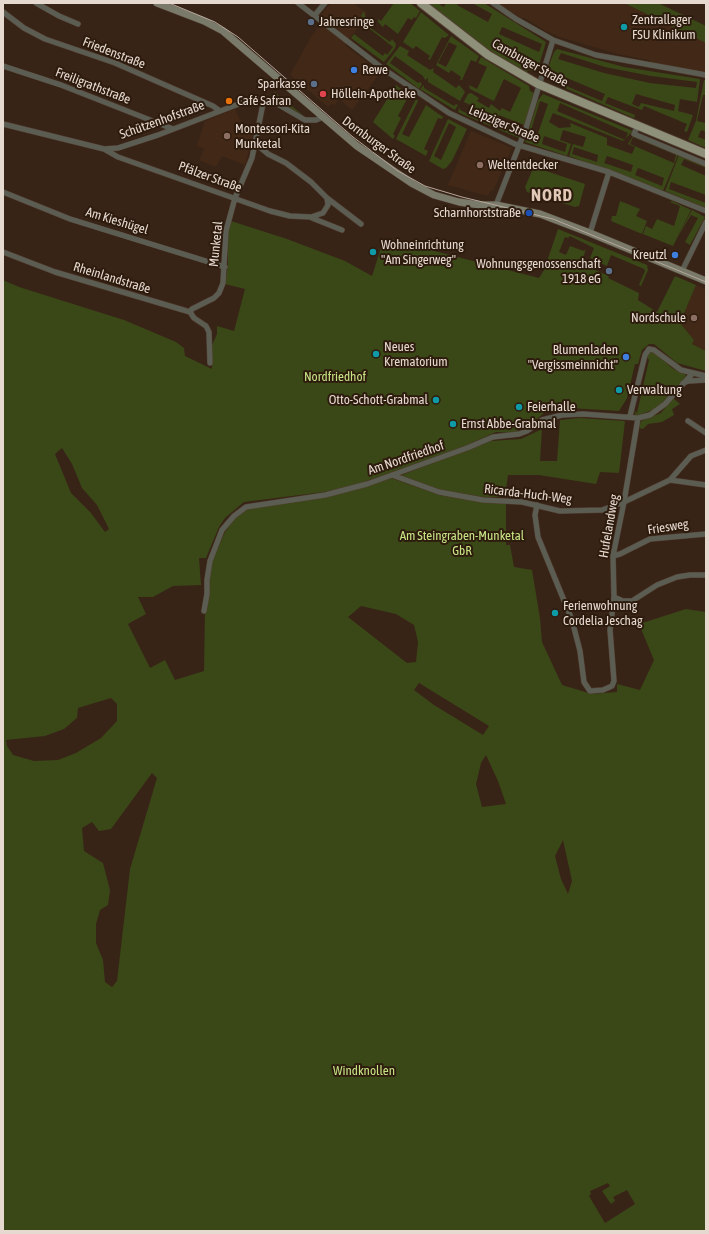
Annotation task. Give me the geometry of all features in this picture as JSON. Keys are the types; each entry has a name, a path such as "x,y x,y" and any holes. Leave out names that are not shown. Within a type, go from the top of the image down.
{"main road":[{"name":"Camburger Straße","path":"421,3 488,55 538,84 706,154"}],"street":[{"path":"36,3 59,16 78,24"},
{"name":"Dornburger Straße","path":"157,3 204,21 223,32 372,157 413,184 434,195 459,202 480,205 496,205 540,214 706,281"},
{"name":"Leipziger Straße","path":"298,3 382,68 448,113 520,145 608,172 706,212"},
{"path":"315,16 325,3"},
{"path":"493,3 516,19 553,40 596,55 706,75"},
{"name":"Friedenstraße","path":"3,12 24,28 45,39 115,62 213,106 220,111"},
{"path":"496,205 520,145 553,40"},
{"name":"Freiligrathstraße","path":"3,66 61,85 173,129"},
{"path":"264,99 274,102 305,120 316,120 323,117"},
{"name":"Schützenhofstraße","path":"3,124 104,149 118,148 249,100 264,99"},
{"name":"Munketal","path":"190,312 192,309 214,298 219,293 223,283 226,231 235,198 249,168 264,99"},
{"path":"638,125 634,134 706,164"},
{"path":"255,144 268,154 286,163 311,182 327,198 361,224"},
{"path":"679,153 684,144"},
{"name":"Pfälzer Straße","path":"104,149 118,157 235,198 290,216 311,217 342,230"},
{"path":"590,233 608,172"},
{"name":"Am Kieshügel","path":"3,192 70,219 225,267"},
{"path":"311,217 323,213 328,205 327,198"},
{"path":"682,271 706,222"},
{"name":"Rheinlandstraße","path":"3,252 55,272 190,312"},
{"path":"190,312 194,318 206,326 209,332 210,363"},
{"path":"692,374 680,385 659,410 650,415 638,418 630,416 647,350 654,350 675,367 692,374 706,376"},
{"path":"680,385 689,381 706,380"},
{"name":"Am Nordfriedhof","path":"204,611 208,594 207,580 211,558 222,530 234,516 246,507 325,495 392,476 493,437 523,432 542,420 558,416 583,414 622,417 630,416"},
{"name":"Hufelandweg","path":"537,505 535,515 538,537 572,620 580,651 584,682 590,691 603,690 612,686 614,681 610,630 614,597 613,556 638,418"},
{"path":"688,421 706,433"},
{"path":"670,480 690,456 706,450"},
{"name":"Ricarda-Huch-Weg","path":"392,476 439,492 483,500 522,502 560,511 602,510 624,502 670,480"},
{"path":"670,480 706,485"},
{"name":"Friesweg","path":"613,556 650,539 706,534"},
{"path":"614,597 623,601 632,601 657,586 677,577 690,574 706,575"}],"shaded area":[{"path":"331,3 353,3 366,12 366,16 345,45 380,73 352,110 339,99 334,105 332,103 328,107 290,75 311,37 325,18 321,15"},
{"path":"498,3 624,3 706,43 706,73 653,64 649,60 618,54 560,37 546,31 525,18 521,18"},
{"name":"Montessori-Kita Munketal","path":"235,109 244,129 254,131 245,165 222,156 216,167 199,160 204,149 197,145 205,121"},
{"name":"Weltentdecker","path":"471,131 512,148 493,191 491,190 488,196 448,185"},
{"name":"Nordschule","path":"696,285 706,289 706,351 692,344 694,340 680,323"}],"green space":[{"path":"394,3 410,3 420,11 416,18 414,17 412,20 408,18 398,34 385,24 383,27 378,22 378,19 381,21"},
{"path":"426,3 441,3 440,5 444,7 446,3 458,3 457,5 488,22 492,14 472,3 484,3 546,42 538,69 533,71 528,70 527,72 495,54 461,31","holes":["502,27 542,44 539,52 499,34"]},
{"path":"624,3 658,3 700,23 706,26 706,43"},
{"path":"364,11 366,20 364,23 390,42 392,39 396,44 395,48 384,62 351,38 354,34 383,56 385,53 387,55 393,47 361,22 363,18 361,16"},
{"path":"421,12 449,35 445,38 442,37 430,60 428,59 430,56 416,46 413,49 403,42"},
{"path":"451,36 479,56 476,62 471,60 462,80 460,80 461,77 451,70 449,73 436,65","holes":["449,42 457,46 446,67 438,63"]},
{"path":"400,46 409,51 407,55 430,70 434,68 433,72 456,88 459,85 465,92 460,101 428,82 428,78 425,80 423,76 395,56 390,63 418,83 420,82 422,84 419,89 386,64"},
{"path":"557,49 624,67 700,79 697,102 680,99 678,111 693,115 687,132 684,131 687,124 644,106 642,110 608,97 605,103 635,115 634,118 549,81 547,77 548,68 554,52","holes":["561,53 605,67 651,76 697,82 696,88 650,83 604,73 558,59","555,73 605,94 602,101 552,80","636,94 675,105 674,111 641,103 639,107 632,104"]},
{"path":"481,57 529,86 530,91 534,93 524,125 499,115 497,118 464,102 463,103 468,94 471,93 479,98 477,101 489,108 491,104 500,111 502,108 510,112 521,88 504,79 494,101 470,89 469,85 477,89 487,67 478,63"},
{"path":"704,80 706,80 706,95 703,95 697,121 705,123 706,120 706,132 701,130 698,137 706,140 706,148 688,140 696,121"},
{"path":"396,85 412,97 408,97 398,116 401,118 393,134 395,136 393,139 373,122"},
{"path":"424,85 424,88 454,106 456,104 458,105 455,110 420,89"},
{"path":"275,92 279,96 304,116 270,96"},
{"path":"543,94 633,131 626,138 628,133 560,103 557,111 624,140 623,141 553,113 549,122 559,128 571,127 570,123 607,138 607,145 632,154 635,147 628,144 633,136 678,155 663,191 569,156 573,144 583,147 586,137 563,130 560,140 571,144 567,156 525,142 538,100","holes":["540,101 548,104 535,142 528,140","544,136 567,144 565,152 542,144","633,137 676,155 674,163 630,144","574,147 598,155 597,162 572,154","607,156 633,165 631,172 604,163","638,168 664,178 662,186 635,175"]},
{"path":"416,99 418,101 402,134 409,137 426,105 443,117 442,119 438,118 424,149 428,151 426,156 396,139"},
{"path":"460,107 460,110 493,126 495,123 507,129 508,127 514,130 516,125 523,128 519,138 458,112"},
{"path":"448,119 467,129 452,161 446,168 443,169 429,161","holes":["449,123 456,127 441,160 434,156"]},
{"path":"679,155 706,166 706,168 684,159 681,165 706,176 706,195 671,182 669,189 706,203 706,208 665,191"},
{"path":"537,168 585,184 579,206 575,207 527,192 525,187 532,171"},
{"path":"620,201 640,209 636,216 647,221 642,234 611,221 612,216 616,216"},
{"path":"672,201 691,210 673,246 643,234 646,226 652,229 657,219 674,226 680,206 670,202"},
{"path":"692,210 705,217 690,245 685,242 698,218 691,215 677,238"},
{"path":"231,221 287,239 345,261 372,276 384,238 539,278 544,270 558,229 647,265 648,270 641,286 639,285 645,271 644,269 611,255 607,266 590,258 594,248 570,236 568,238 565,237 559,252 566,255 570,246 584,251 586,249 581,264 609,276 608,278 639,293 638,300 657,312 675,276 696,285 680,323 694,340 692,344 706,351 706,371 677,363 654,344 649,344 642,350 638,364 635,364 627,398 619,411 570,408 544,413 527,427 512,433 496,432 465,446 358,484 324,492 244,502 225,518 219,527 206,558 199,558 201,585 173,586 153,597 138,597 146,614 128,624 150,668 165,660 175,680 204,671 205,611 211,563 225,532 235,518 247,509 326,497 391,478 440,495 506,504 506,545 510,545 514,567 532,570 540,618 542,642 562,685 592,694 617,692 617,684 640,690 654,660 639,624 686,609 706,612 706,1231 3,1231 3,280 19,287 124,320 176,342 184,348 185,356 212,369 212,345 217,334 217,326 234,331 245,289 225,284 228,265 228,230","holes":["62,448 72,464 82,488 97,505 109,529 105,532 91,513 71,493 55,454","361,606 396,614 414,625 418,642 416,662 407,663 348,617","419,683 489,726 483,735 434,705 414,690","111,698 117,704 117,721 101,738 76,753 58,760 34,761 13,755 7,746 6,740 45,736 64,729 77,718 78,708","486,755 498,781 506,804 482,807 476,784 481,763","152,773 157,778 130,869 117,981 112,987 105,982 103,960 96,943 96,924 100,910 108,905 110,890 103,863 84,851 82,828 92,822 99,831 111,829","563,840 572,881 568,894 561,879 555,856","608,1183 610,1186 602,1191 611,1204 615,1201 613,1197 627,1190 635,1204 605,1223 589,1196 591,1194 590,1191"]},
{"path":"650,351 654,352 672,368 685,374 686,376 662,404 653,410 636,416 634,410 637,413 649,360 646,355"},
{"path":"673,398 680,404 672,409 674,415 662,422 648,424 643,429 639,428 641,421 661,413"},
{"path":"579,418 625,421 619,473 600,472 596,484 539,475 508,475 505,497 484,497 441,490 399,476 491,441 521,439 542,429 540,461 557,461 560,420"}],"tram line":[{"path":"169,3 215,22 238,37 353,137 398,171 425,186 462,197 553,219 706,282"}],"place":[{"name":"Jahresringe","path":"311,22"},
{"name":"Zentrallager FSU Klinikum","path":"624,27"},
{"name":"Rewe","path":"354,70"},
{"name":"Sparkasse","path":"314,84"},
{"name":"Höllein-Apotheke","path":"323,94"},
{"name":"Café Safran","path":"229,101"},
{"name":"Montessori-Kita Munketal","path":"227,136"},
{"name":"Weltentdecker","path":"480,165"},
{"name":"Scharnhorststraße","path":"529,213"},
{"name":"Wohneinrichtung \"Am Singerweg\"","path":"373,252"},
{"name":"Kreutzl","path":"675,255"},
{"name":"Wohnungsgenossenschaft 1918 eG","path":"609,271"},
{"name":"Nordschule","path":"694,318"},
{"name":"Neues Krematorium","path":"376,354"},
{"name":"Blumenladen \"Vergissmeinnicht\"","path":"626,357"},
{"name":"Verwaltung","path":"619,390"},
{"name":"Otto-Schott-Grabmal","path":"436,400"},
{"name":"Feierhalle","path":"519,407"},
{"name":"Ernst Abbe-Grabmal","path":"453,424"},
{"name":"Ferienwohnung Cordelia Jeschag","path":"555,613"}],"district":[{"name":"NORD","path":"552,196"}],"park label":[{"name":"Nordfriedhof","path":"335,377"},
{"name":"Am Steingraben-Munketal GbR","path":"462,544"},
{"name":"Windknollen","path":"364,1071"}]}
